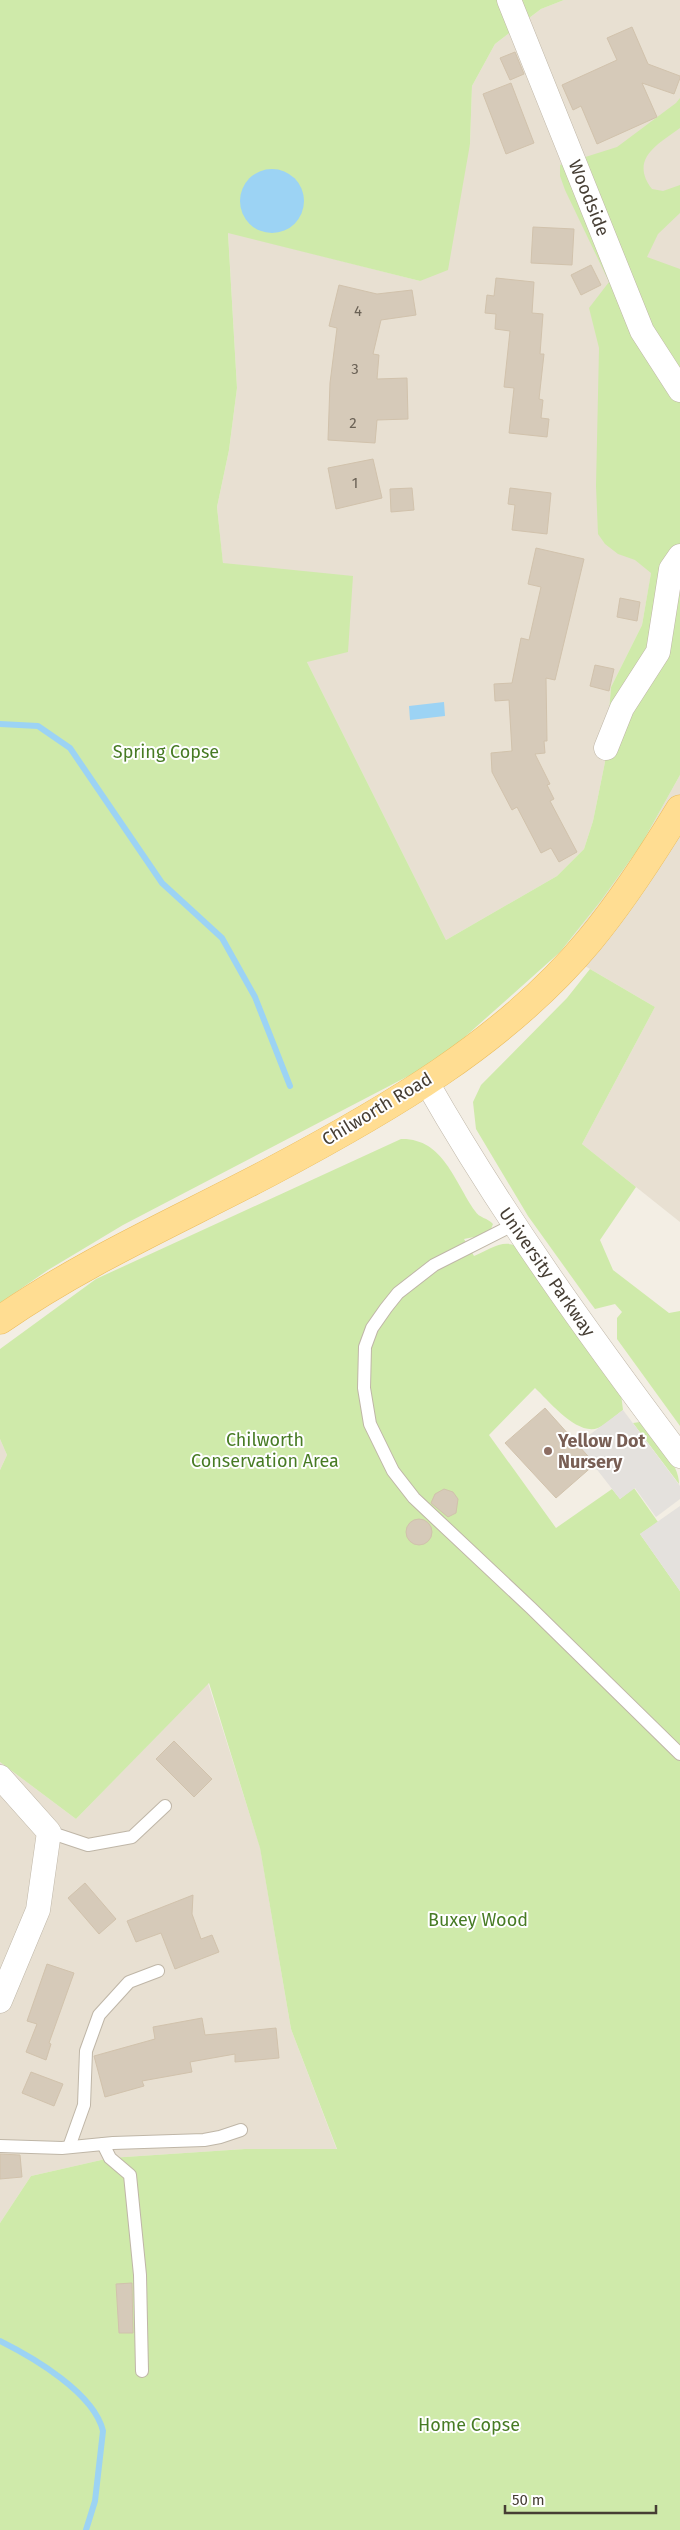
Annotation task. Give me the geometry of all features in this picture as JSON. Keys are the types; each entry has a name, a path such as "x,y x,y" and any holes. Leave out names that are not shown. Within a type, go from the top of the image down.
{"main road":[{"name":"Chilworth Road","path":"0,1320 74,1273 146,1234 270,1172 391,1104 491,1034 556,976 612,912 636,880 680,809"}],"street":[{"name":"Woodside","path":"509,0 642,330 680,390"},
{"path":"606,748 622,708 658,652 671,569 680,556"},
{"name":"University Parkway","path":"426,1081 456,1134 513,1225 680,1456"},
{"path":"0,1777 48,1832 38,1910 0,2001"}],"lane":[{"path":"513,1225 434,1265 398,1292 386,1308 372,1328 365,1347 364,1388 370,1424 392,1471 414,1498 531,1608 680,1754"},
{"path":"48,1832 88,1845 132,1837 165,1806"},
{"path":"69,2147 84,2104 86,2051 98,2015 129,1982 158,1971"},
{"path":"0,2146 69,2147 204,2140 241,2130"},
{"path":"103,2144 110,2158 130,2175 140,2275 142,2371"}],"shaded area":[{"path":"564,0 680,0 680,579 651,574 642,625 611,687 605,762 593,821 584,849 557,876 446,940 307,662 353,577 223,564 217,507 229,450 237,388 228,232 420,281 470,144 472,86 495,44 541,9"},
{"path":"680,775 680,1222 582,1144 655,1007 561,952 641,845"},
{"path":"623,1410 680,1486 680,1499 656,1517 635,1488 620,1499 577,1444"},
{"path":"0,1439 7,1455 0,1470"},
{"path":"680,1506 680,1591 640,1534"},
{"path":"208,1683 260,1847 291,2029 337,2150 245,2149 110,2158 31,2176 0,2223 0,1762 76,1819"}],"green space":[{"name":"Spring Copse","path":"0,0 564,0 541,9 495,44 472,86 470,144 448,270 420,281 228,233 237,388 229,450 217,507 223,563 353,576 348,652 307,662 446,940 557,876 584,849 593,821 605,762 611,687 642,625 651,573 635,560 618,554 605,544 598,534 596,486 599,348 589,308 609,282 565,190 560,176 560,165 617,147 680,98 680,128 655,146 645,161 644,169 652,189 663,191 680,185 680,213 658,234 647,257 680,269 680,775 641,845 600,902 560,952 439,1060 123,1225 48,1270 0,1303"},
{"path":"590,969 655,1007 582,1144 636,1187 600,1240 613,1270 669,1313 680,1311 680,1426 617,1339 617,1318 622,1312 615,1304 595,1309 528,1216 476,1129 473,1102 481,1085 567,998"},
{"name":"Chilworth Conservation Area","path":"401,1139 415,1141 437,1153 446,1163 477,1213 493,1224 491,1229 479,1236 464,1239 474,1256 495,1246 511,1244 516,1246 621,1394 623,1410 601,1427 590,1429 581,1427 564,1416 535,1388 489,1435 556,1528 612,1489 620,1499 634,1488 658,1522 640,1534 680,1591 680,2530 0,2530 0,2223 31,2176 110,2158 245,2149 337,2149 291,2029 260,1848 209,1683 76,1819 0,1762 0,1470 7,1455 0,1439 0,1349 96,1279"},
{"path":"640,1422 670,1459 678,1476 679,1484 633,1423"}],"water":[{"path":"272,169 284,171 295,178 302,189 304,201 302,213 295,224 284,231 272,233 260,231 249,224 242,213 240,201 242,189 249,178 260,171"},
{"path":"444,702 445,716 410,720 409,706"}],"building":[{"path":"632,27 648,64 680,76 680,78 674,94 642,83 657,117 597,144 581,106 573,110 562,85 617,60 607,38"},
{"path":"515,52 524,74 510,80 500,58"},
{"path":"511,83 534,143 506,154 483,94"},
{"path":"533,227 574,229 572,265 531,263"},
{"path":"591,265 601,285 581,295 571,275"},
{"path":"496,278 534,282 532,313 543,314 540,354 544,354 539,399 543,400 541,418 549,419 547,437 509,433 514,388 504,387 510,331 495,329 496,314 485,313 487,295 494,296"},
{"path":"339,285 377,294 412,290 416,315 381,320 373,354 379,355 377,379 407,378 408,419 377,420 375,443 328,440 330,383 337,328 329,326"},
{"path":"373,459 382,498 336,509 328,468"},
{"path":"412,488 414,510 391,512 390,489"},
{"path":"510,488 551,493 547,534 512,530 515,505 508,504"},
{"path":"536,548 584,559 555,680 546,678 547,741 544,741 545,753 535,754 550,784 547,785 554,799 550,801 577,852 559,862 551,848 541,853 517,807 512,810 492,772 491,753 512,751 509,700 495,701 494,684 512,683 521,638 529,640 541,587 528,584"},
{"path":"620,598 640,602 637,621 617,617"},
{"path":"595,665 614,669 609,691 590,686"},
{"name":"Yellow Dot Nursery","path":"545,1408 595,1464 556,1498 505,1443"},
{"path":"444,1489 453,1492 458,1499 456,1513 448,1517 431,1503 435,1494"},
{"path":"419,1519 428,1523 432,1532 428,1541 419,1545 410,1541 406,1532 410,1523"},
{"path":"174,1741 212,1779 194,1797 156,1759"},
{"path":"85,1883 116,1919 99,1934 68,1898"},
{"path":"193,1895 192,1914 201,1939 212,1935 219,1952 175,1969 161,1933 136,1942 127,1921"},
{"path":"47,1964 74,1973 49,2043 51,2044 46,2060 26,2052 37,2024 27,2021"},
{"path":"202,2018 205,2035 276,2028 279,2058 235,2062 235,2054 190,2062 192,2072 142,2081 144,2086 105,2097 94,2056 155,2039 153,2027"},
{"path":"31,2072 63,2084 54,2106 22,2093"},
{"path":"0,2154 20,2155 22,2177 0,2179"},
{"path":"132,2283 133,2333 119,2333 116,2284"}],"waterway":[{"path":"0,724 38,726 70,748 162,883 222,938 255,997 290,1086"},
{"path":"0,2341 61,2378 88,2403 97,2417 103,2431 95,2501 86,2530"}],"place":[{"name":"Yellow Dot Nursery","path":"548,1451"}],"park label":[{"name":"Buxey Wood","path":"478,1920"},
{"name":"Home Copse","path":"469,2425"}]}
